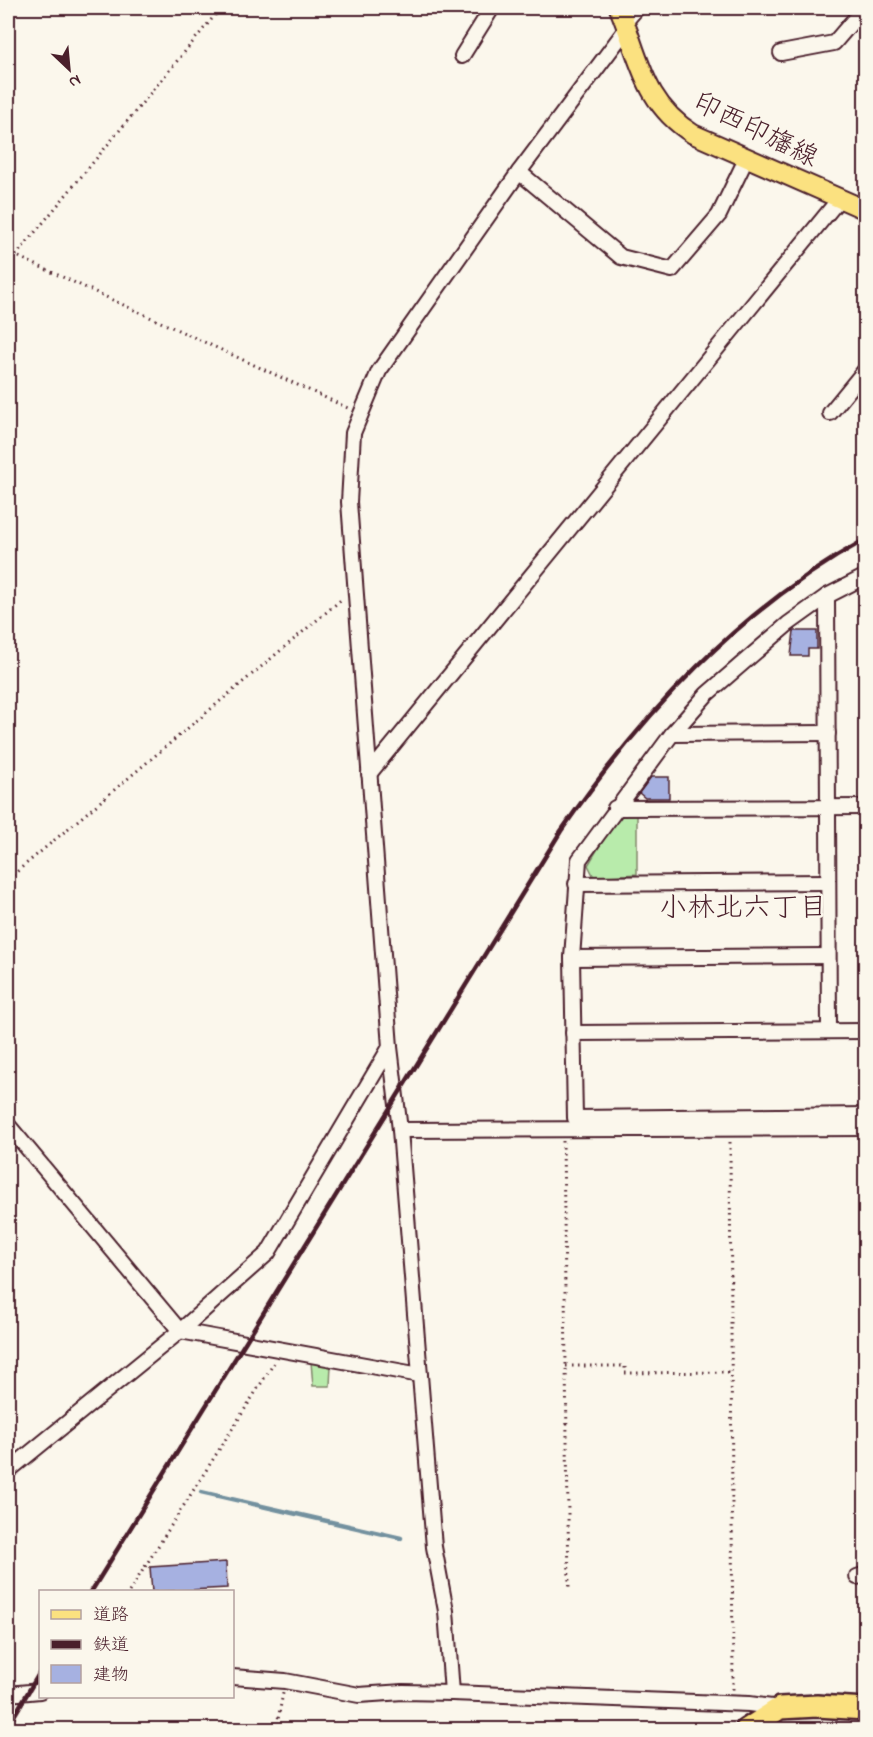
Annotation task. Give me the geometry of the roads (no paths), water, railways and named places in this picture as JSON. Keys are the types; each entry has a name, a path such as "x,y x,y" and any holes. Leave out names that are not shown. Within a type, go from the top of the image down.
{"highway":[{"path":"746,1730 780,1708 817,1706 866,1709"}],"main road":[{"name":"印西印旛線","path":"624,19 644,76 655,100 664,112 693,134 866,210"}],"street":[{"path":"462,56 492,8"},
{"path":"452,1693 446,1611 434,1547 400,1130 390,1047 349,502 352,433 379,371 400,338 519,172 624,19 637,8"},
{"path":"781,52 834,43 864,8"},
{"path":"519,172 621,257 672,270 718,215 747,157"},
{"path":"369,774 840,198"},
{"path":"830,413 866,369"},
{"path":"866,576 827,596 788,624 707,694 672,734 615,808 579,860 572,958 575,1118 866,1115"},
{"path":"827,596 829,1031"},
{"path":"672,734 828,733"},
{"path":"615,808 866,807"},
{"path":"576,884 828,882"},
{"path":"572,958 828,956"},
{"path":"573,1033 866,1031"},
{"path":"8,1471 180,1331 268,1253 390,1047"},
{"path":"8,1125 180,1331 420,1375"},
{"path":"400,1130 866,1128"},
{"path":"234,1677 285,1681 359,1695 403,1692 452,1693 733,1704 780,1708"},
{"path":"8,1694 39,1691"}],"waterway":[{"path":"201,1492 401,1538"}],"railway":[{"path":"92,1590 561,831 592,787 660,705 735,631 820,567 866,539"},
{"path":"8,1726 39,1674"}],"district":[{"name":"小林北六丁目","path":"743,906"}]}
